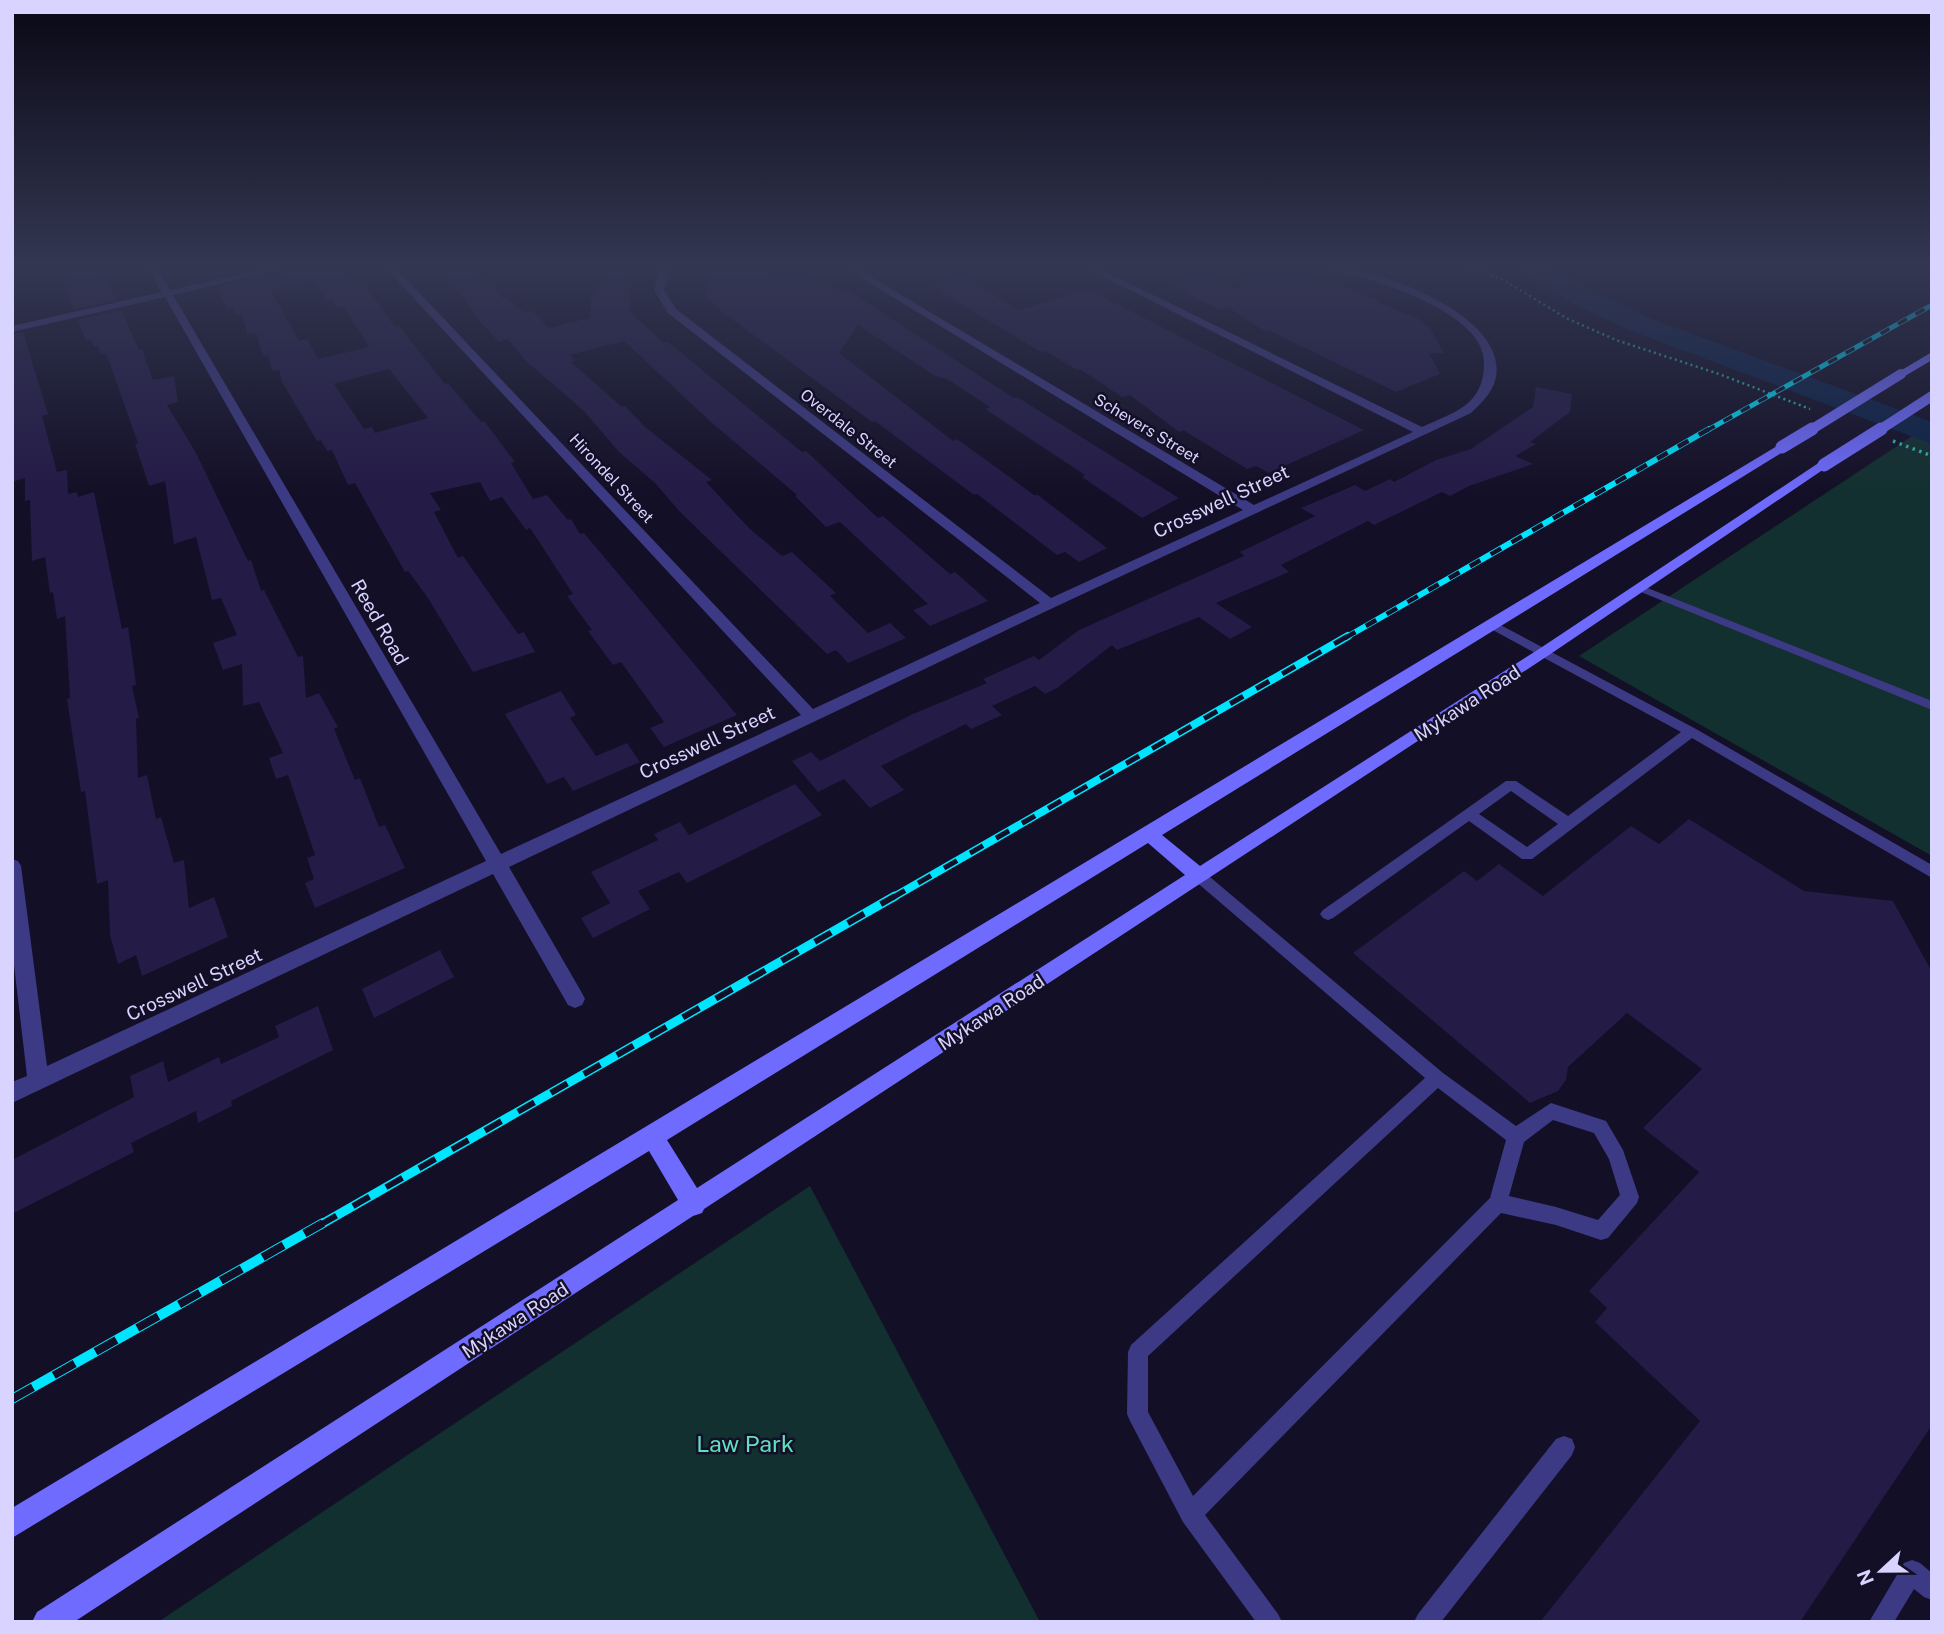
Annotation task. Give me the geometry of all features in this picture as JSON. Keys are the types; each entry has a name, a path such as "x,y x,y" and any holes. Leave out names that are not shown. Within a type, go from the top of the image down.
{"main road":[{"path":"12,1524 653,1137 1148,833 1254,772 1932,355"},
{"name":"Mykawa Road","path":"47,1622 694,1205 1932,396"},
{"path":"1148,833 1199,876"},
{"path":"653,1137 694,1205"}],"street":[{"name":"Reed Road","path":"195,341 575,999"},
{"name":"Hirondel Street","path":"460,341 811,716"},
{"name":"Overdale Street","path":"711,341 1050,604"},
{"name":"Schevers Street","path":"971,341 1253,510"},
{"path":"1238,341 1421,432"},
{"name":"Crosswell Street","path":"12,1093 811,716 1467,411 1489,384 1492,369 1487,351 1481,341"},
{"path":"12,866 38,1080"}],"lane":[{"path":"1640,588 1932,706"},
{"path":"1493,625 1691,732 1932,872"},
{"path":"1469,814 1527,855 1691,732"},
{"path":"1328,914 1511,784 1569,824"},
{"path":"1199,876 1437,1078 1516,1137"},
{"path":"1270,1622 1191,1514 1137,1414 1138,1352 1437,1078"},
{"path":"1191,1514 1498,1203 1516,1137 1551,1111 1600,1127 1618,1156 1630,1197 1601,1231 1556,1216 1498,1203"},
{"path":"1426,1622 1564,1447"},
{"path":"1881,1622 1912,1571 1932,1589"}],"path":[{"path":"1620,341 1719,374 1809,409"},
{"path":"1886,439 1932,456"}],"green space":[{"path":"1932,423 1932,856 1579,656"},
{"name":"Law Park","path":"810,1186 1040,1622 158,1622"}],"building":[{"path":"12,341 26,341 48,414 42,416 57,472 67,470 68,494 77,492 78,497 94,492 122,629 128,627 136,685 132,686 139,718 136,719 138,778 147,775 156,819 161,817 174,863 184,860 189,908 214,897 228,937 142,976 136,955 118,964 110,935 108,880 97,884 85,791 81,792 67,699 70,698 65,616 57,619 45,557 32,561 30,500 25,501 25,478 12,482"},
{"path":"92,341 135,341 139,350 142,349 153,380 174,376 178,402 167,405 196,453 248,561 251,560 261,591 264,590 298,657 303,656 306,698 319,693 338,727 334,729 355,780 360,778 379,827 385,825 405,868 315,908 305,883 314,879 307,858 315,855 288,775 276,779 269,758 283,753 259,702 243,706 242,664 223,670 213,643 237,635 221,598 212,600 196,537 174,544 165,481 149,486 135,444 138,443 106,353 101,354 98,346 94,347"},
{"path":"259,341 308,341 318,359 369,347 365,341 411,341 445,384 448,383 481,422 484,421 515,462 511,463 533,499 547,495 568,520 571,519 580,534 584,533 737,715 664,747 650,728 664,722 621,662 613,665 588,631 592,630 567,596 573,594 530,528 526,530 502,497 490,501 480,482 430,493 441,510 434,512 458,558 463,556 518,634 524,632 535,652 473,672 426,595 408,571 405,572 355,483 348,485 332,450 327,451 321,440 317,441 282,382 279,370 272,371 268,355 263,356","holes":["389,369 428,418 375,433 372,427 364,429 334,384"]},
{"path":"510,341 623,341 570,355 576,360 571,362 622,407 625,406 645,427 712,480 706,482 749,528 782,556 792,552 836,593 830,596 868,633 890,623 906,638 848,663 836,650 827,654 680,512 655,483 619,452 584,411 526,361"},
{"path":"624,341 668,342 802,452 806,451 878,518 883,516 950,574 955,572 988,601 930,626 913,610 928,604 840,522 826,527 795,496 797,495 711,422"},
{"path":"762,341 847,341 839,353 953,441 957,439 1034,495 1038,495 1107,548 1079,562 1065,552 1057,555 977,494 974,495 875,421 872,422"},
{"path":"883,341 926,341 1179,498 1142,518 1082,477 1085,475 985,409 990,407 947,379 935,376"},
{"path":"1023,341 1190,341 1364,430 1269,473 1256,466 1247,469 1183,430 1179,432 1130,395 1122,397 1080,369 1077,370 1045,351 1041,352"},
{"path":"1291,341 1437,341 1444,353 1429,353 1440,374 1396,392"},
{"path":"1536,387 1572,394 1570,412 1530,442 1536,444 1515,456 1533,464 1469,486 1450,496 1442,492 1374,525 1368,521 1281,565 1289,572 1216,603 1252,627 1230,639 1199,617 1117,650 1112,645 1057,688 1045,694 1035,686 992,706 1002,715 971,729 966,724 881,766 904,790 870,808 844,779 818,792 792,761 811,752 820,761 913,714 987,683 983,679 1034,656 1039,660 1079,630 1244,556 1240,552 1315,516 1301,508 1355,485 1365,491 1390,479 1394,482 1436,460 1471,449 1533,407"},
{"path":"561,691 576,715 570,718 596,756 627,743 640,762 573,791 564,777 547,784 505,714"},
{"path":"795,784 822,815 687,883 679,872 638,891 650,909 593,938 581,918 610,903 591,872 658,840 654,834 680,822 689,835"},
{"path":"1689,819 1804,891 1893,901 1932,972 1932,1425 1800,1622 1540,1622 1700,1421 1595,1322 1607,1308 1589,1291 1699,1172 1643,1128 1702,1069 1627,1013 1568,1067 1566,1080 1558,1091 1530,1103 1353,953 1464,871 1477,881 1499,864 1543,896 1631,826 1659,844"},
{"path":"440,950 454,977 374,1018 362,989"},
{"path":"318,1006 333,1050 231,1101 232,1106 198,1123 196,1111 131,1143 134,1152 12,1214 12,1160 134,1097 130,1076 163,1061 168,1082 219,1057 221,1064 279,1037 275,1026"}],"waterway":[{"path":"1685,341 1932,434"}],"railway":[{"path":"1706,431 1867,341"},
{"path":"1345,638 1709,429"},
{"path":"892,898 1348,636"},
{"path":"320,1225 895,896"},
{"path":"12,1399 323,1223"}]}
